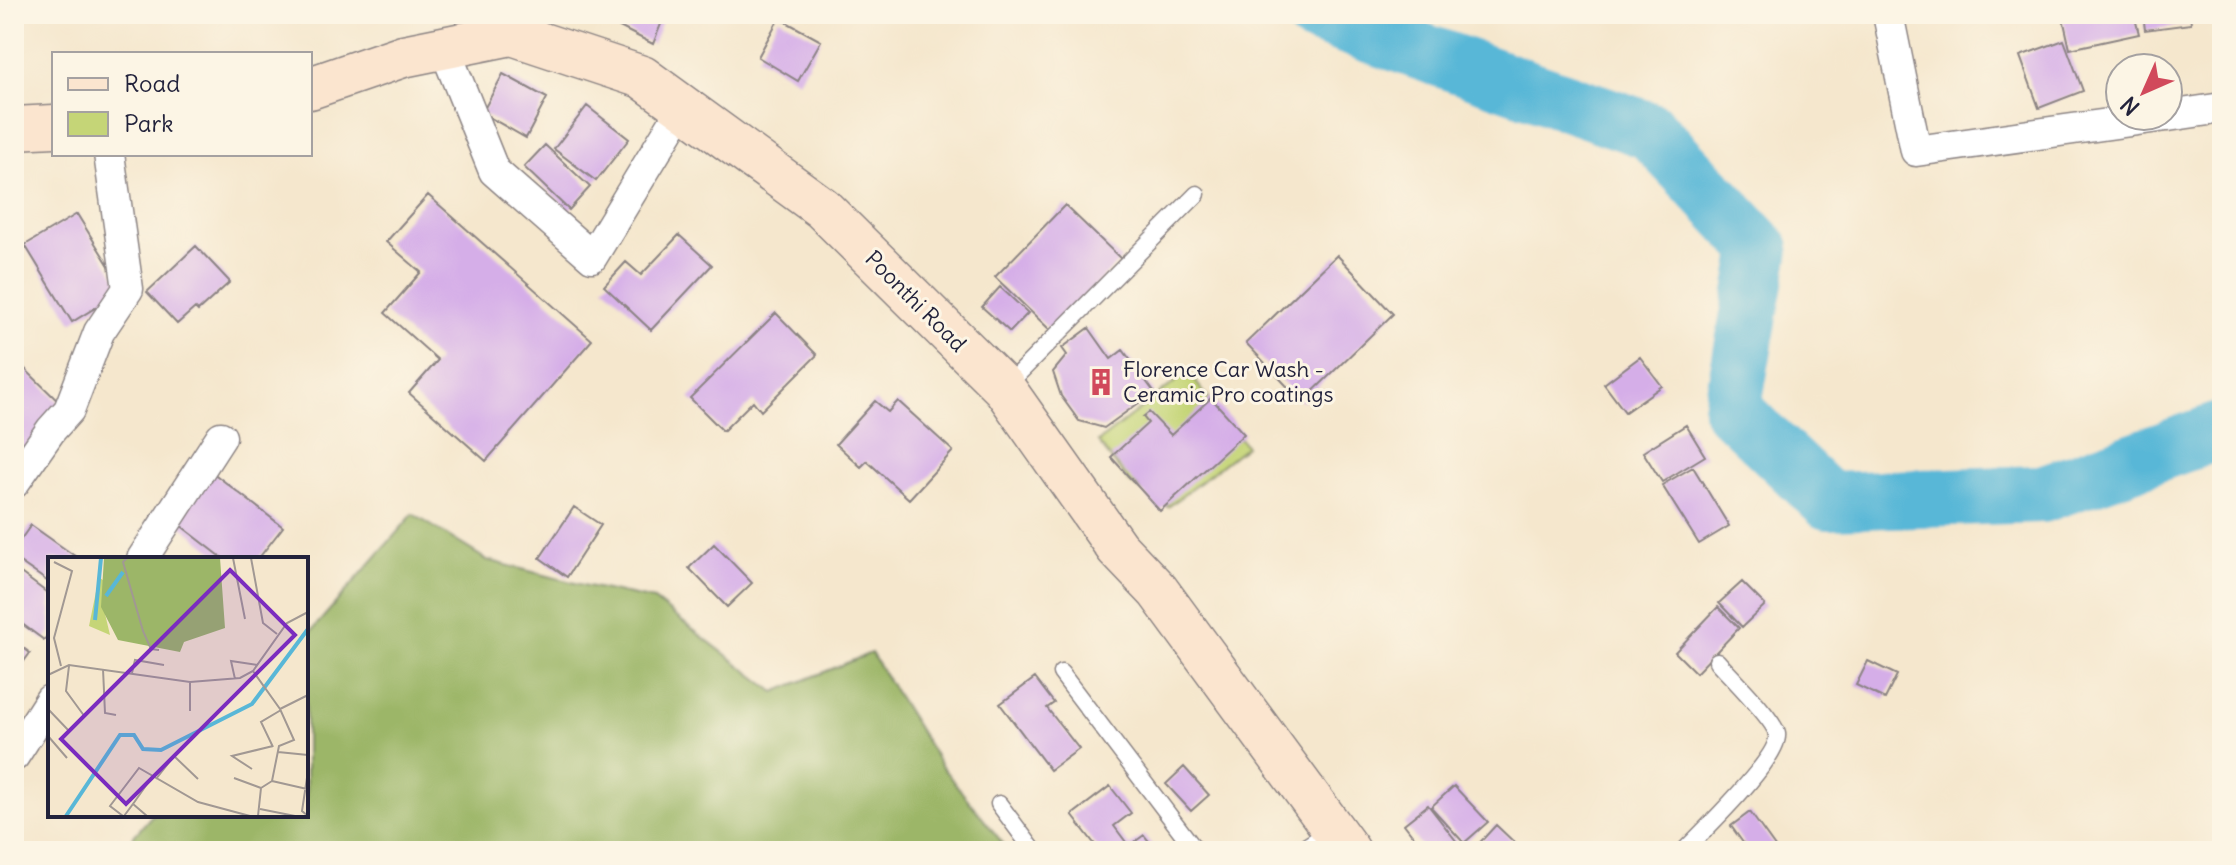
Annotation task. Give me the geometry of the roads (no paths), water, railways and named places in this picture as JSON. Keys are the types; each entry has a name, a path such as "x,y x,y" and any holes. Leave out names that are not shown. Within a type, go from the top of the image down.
{"main road":[{"name":"Poonthi Road","path":"312,87 403,56 444,47 513,24 642,77 822,208 1004,388 1117,548 1158,591 1327,844"},
{"path":"14,128 52,126"}],"street":[{"path":"1888,14 1916,151 2104,125"},
{"path":"444,47 494,171 592,257 683,107"},
{"path":"2184,114 2222,108"},
{"path":"14,483 69,410 99,332 128,289 109,156"},
{"path":"143,557 221,437"},
{"path":"14,756 48,703"}],"lane":[{"path":"1004,388 1197,194"},
{"path":"1684,851 1764,765 1775,748 1777,735 1770,722 1717,661"},
{"path":"1061,673 1196,851"},
{"path":"999,804 1034,851"}],"waterway":[{"path":"1313,14 1650,131 1761,249 1732,409 1828,501 2042,494 2222,430"}],"place":[{"name":"Florence Car Wash - Ceramic Pro coatings","path":"1101,382"}]}
